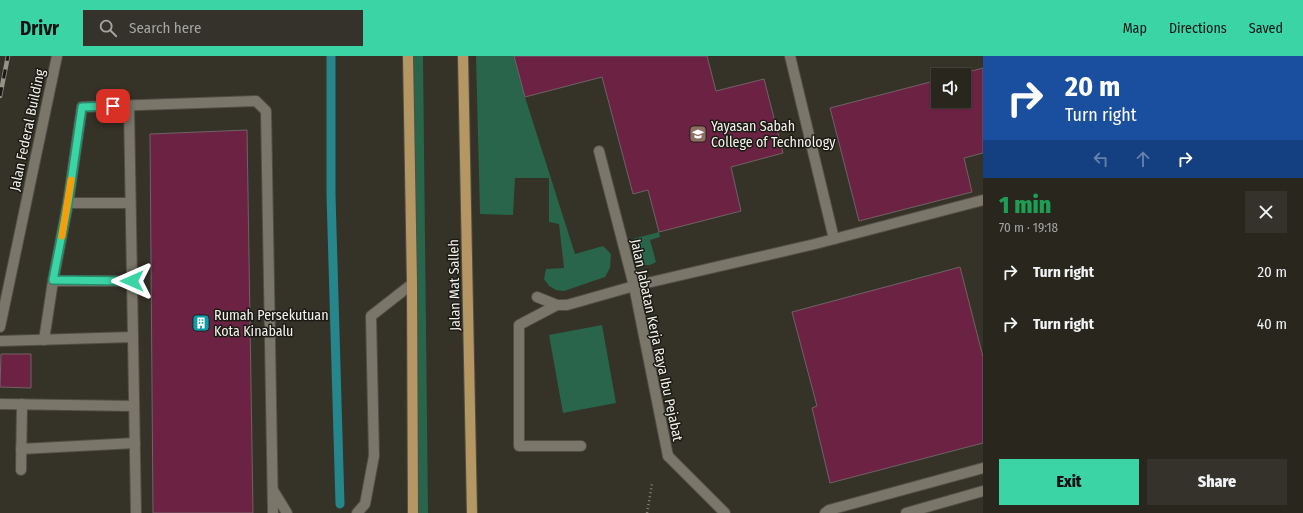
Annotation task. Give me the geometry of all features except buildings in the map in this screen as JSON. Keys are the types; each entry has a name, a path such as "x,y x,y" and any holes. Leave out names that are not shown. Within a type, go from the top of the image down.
{"main road":[{"path":"408,56 412,284 413,513"},
{"name":"Jalan Mat Salleh","path":"463,56 472,513"}],"street":[{"name":"Jalan Federal Building","path":"0,327 56,56"},
{"path":"790,56 834,239"},
{"path":"44,340 53,280 68,203 82,107 256,101 266,111 273,513"},
{"path":"129,106 136,513"},
{"name":"Jalan Jabatan Kerja Raya Ibu Pejabat","path":"599,151 634,286 668,456 725,513"},
{"path":"536,298 556,305 567,305 634,286 834,239 983,200"},
{"path":"68,203 130,203"},
{"path":"53,280 132,281"},
{"path":"357,513 365,504 374,456 371,316 412,284"},
{"path":"556,305 519,325 519,446 581,446"},
{"path":"0,341 133,338"},
{"path":"0,404 134,406"},
{"path":"21,470 22,404"},
{"path":"21,449 135,443"},
{"path":"825,513 829,510 983,468"},
{"path":"273,490 287,513"},
{"path":"906,513 983,491"}],"path":[{"path":"647,513 652,484"}],"green space":[{"path":"408,56 423,56 428,513 414,513"},
{"path":"476,56 514,56 525,97 575,254 603,246 611,254 610,268 605,277 564,291 556,290 549,286 544,279 546,269 564,268 559,224 549,222 549,178 515,178 513,215 480,214"},
{"path":"659,232 660,237 650,240 656,262 650,265 640,265 635,258 633,239"},
{"path":"602,325 616,403 563,413 549,335"}],"waterway":[{"path":"331,56 331,195 340,504"}],"railway":[{"path":"0,96 8,56"}],"slow traffic":[{"path":"62,236 71,180"}],"place":[{"name":"Yayasan Sabah College of Technology","path":"698,134"},
{"name":"Rumah Persekutuan Kota Kinabalu","path":"201,323"}],"route":[{"path":"113,106 82,107 68,203 53,280 132,281"}]}
